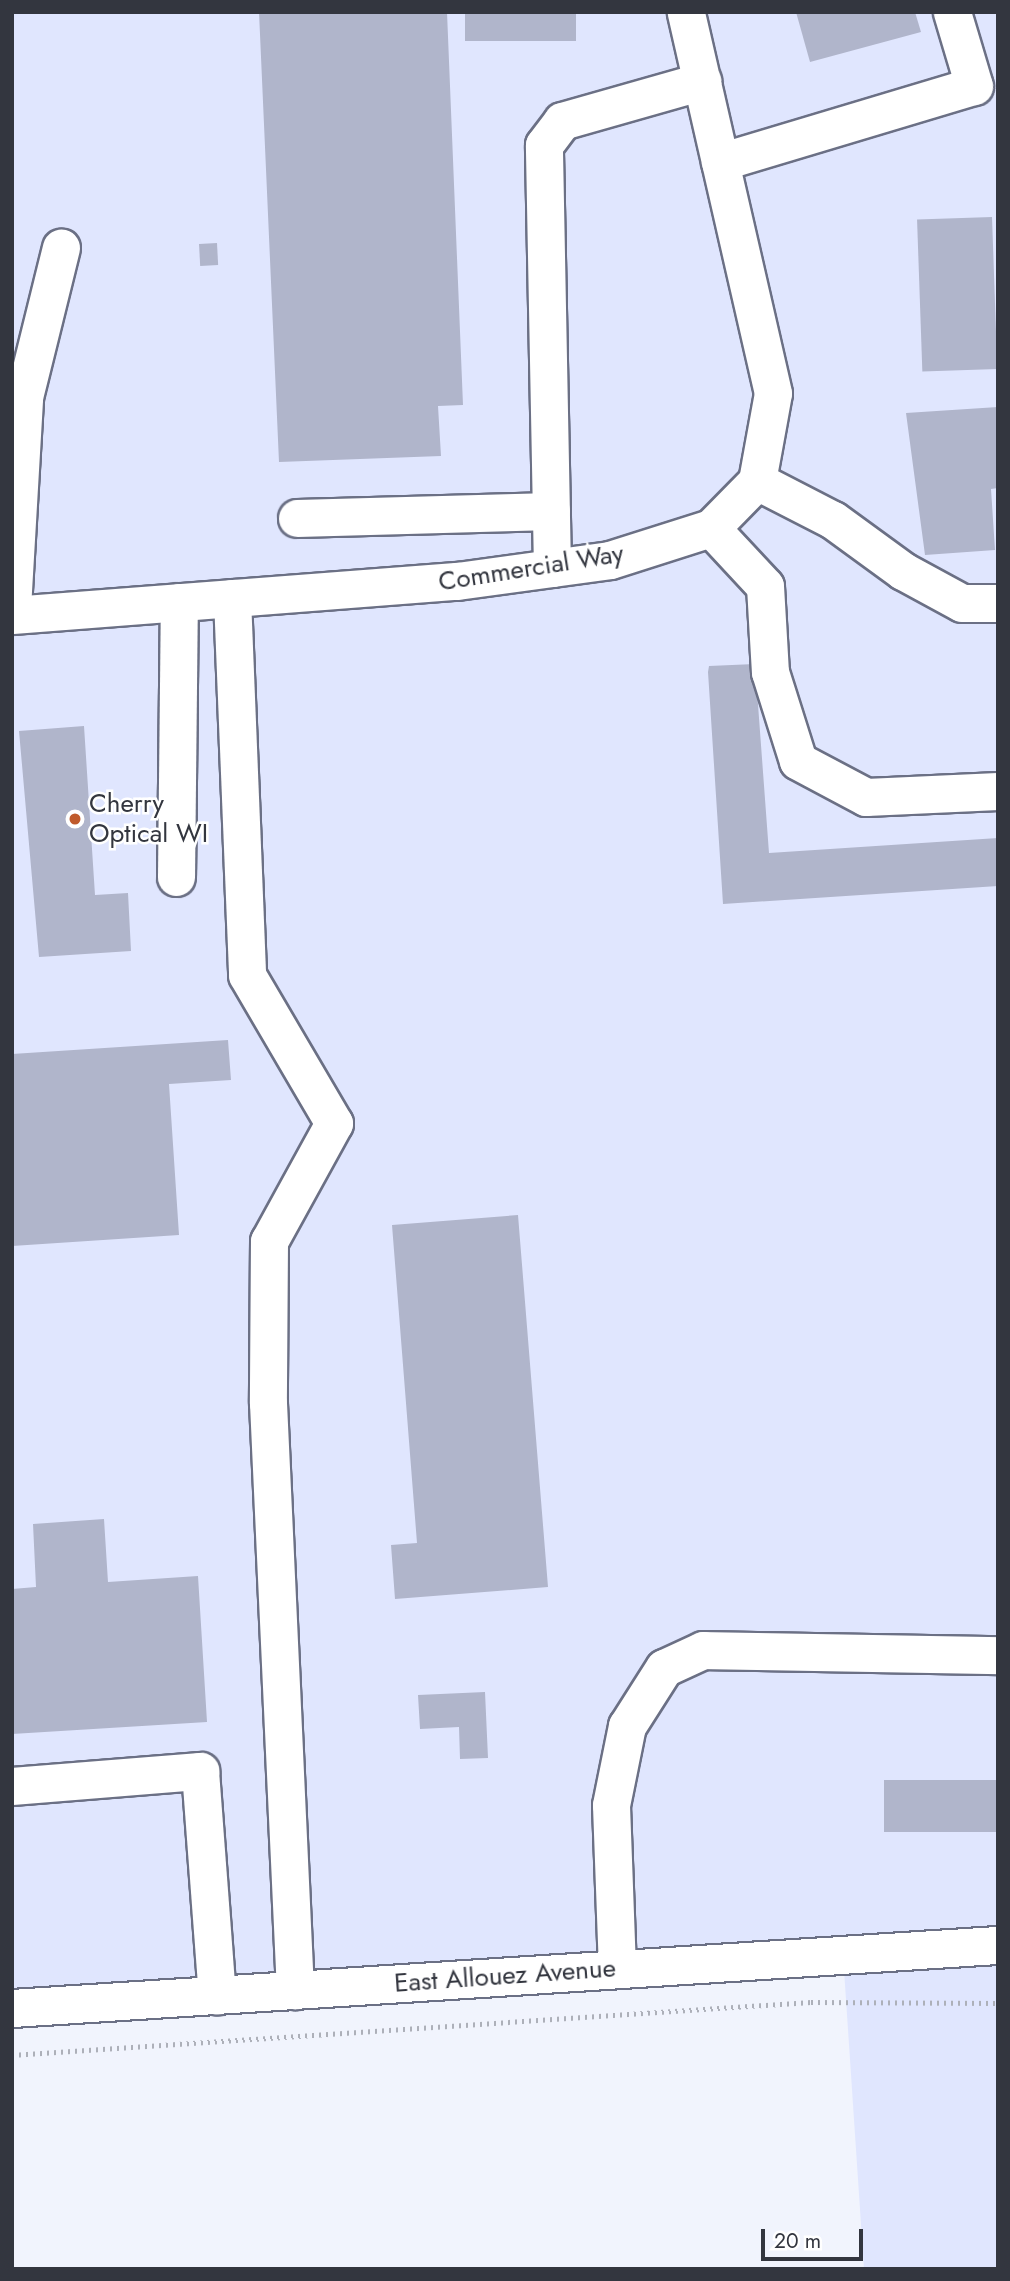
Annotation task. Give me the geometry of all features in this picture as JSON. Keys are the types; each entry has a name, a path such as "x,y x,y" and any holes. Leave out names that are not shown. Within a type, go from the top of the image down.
{"street":[{"path":"686,12 773,393 757,481 833,520 903,571 962,603 998,603"},
{"path":"720,162 974,86 952,12"},
{"path":"552,568 544,145 562,121 702,81"},
{"path":"12,608 24,397 61,248"},
{"name":"Commercial Way","path":"12,615 232,598 552,568 610,560 711,528 757,481"},
{"path":"297,519 551,510"},
{"path":"711,528 765,586 770,672 799,761 866,797 998,792"},
{"path":"232,598 247,975 334,1123 270,1241 268,1403 295,1990"},
{"path":"176,877 179,602"},
{"path":"617,1969 611,1805 626,1726 664,1668 716,1649 998,1656"},
{"path":"12,1786 200,1771 217,1995"},
{"name":"East Allouez Avenue","path":"12,2008 998,1945"}],"path":[{"path":"12,2055 811,2003 998,2003"}],"shaded area":[{"path":"12,12 998,12 998,2269 864,2269 843,1955 12,2008"}],"building":[{"path":"259,12 447,12 463,405 438,406 441,456 279,462"},
{"path":"465,12 576,12 576,41 465,41"},
{"path":"796,12 915,12 921,32 810,62"},
{"path":"992,217 997,369 922,372 917,220"},
{"path":"217,243 218,265 200,266 199,244"},
{"path":"998,407 998,488 991,489 995,550 925,555 906,413"},
{"path":"755,664 769,853 998,838 998,886 723,904 708,672 709,666"},
{"path":"84,726 95,895 128,893 131,951 39,957 19,731"},
{"path":"228,1040 231,1080 169,1084 179,1235 12,1246 12,1054"},
{"path":"518,1215 548,1587 395,1599 391,1545 417,1543 392,1225"},
{"path":"104,1519 108,1582 198,1576 207,1722 12,1734 12,1589 36,1587 33,1524"},
{"path":"485,1692 488,1758 460,1759 459,1727 420,1729 418,1695"},
{"path":"884,1780 998,1780 998,1832 884,1832"}],"place":[{"name":"Cherry Optical WI","path":"75,819"}]}
